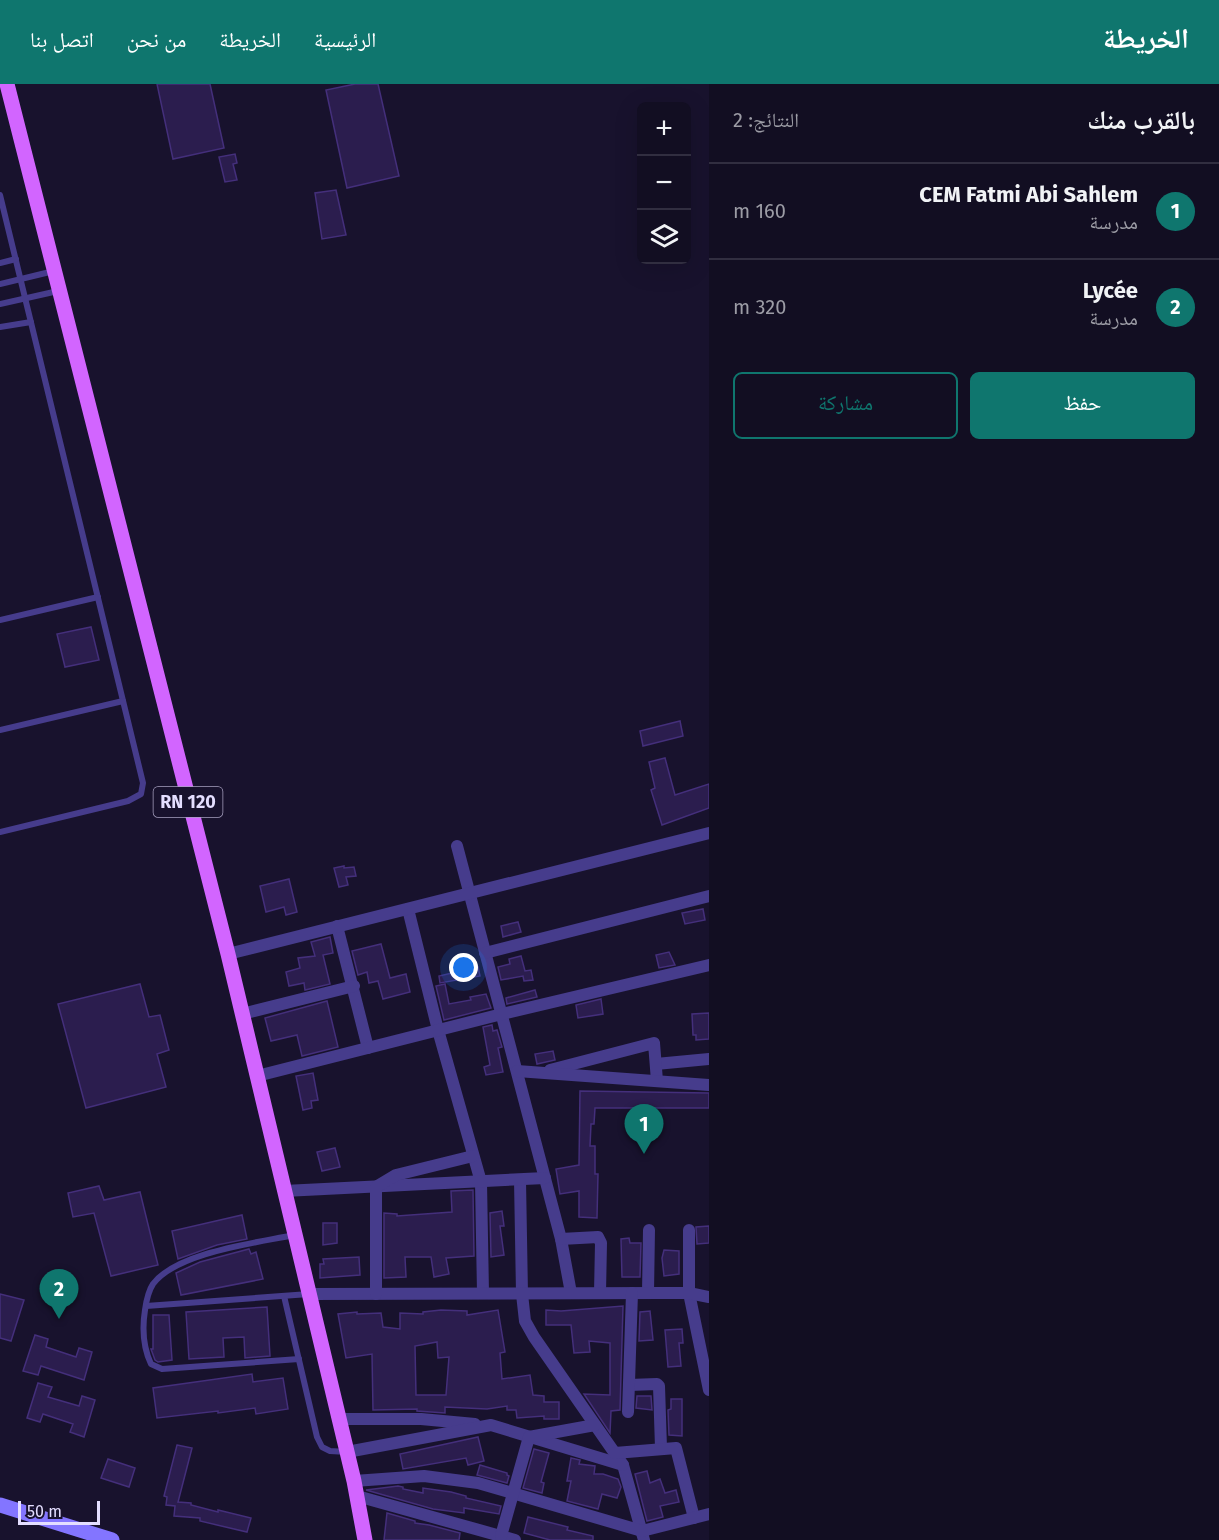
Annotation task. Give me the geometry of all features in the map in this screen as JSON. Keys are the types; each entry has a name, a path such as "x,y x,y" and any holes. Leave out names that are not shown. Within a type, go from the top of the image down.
{"main road":[{"name":"RN 120","path":"7,84 228,954 367,1540"},
{"path":"0,1505 111,1540"}],"street":[{"path":"228,954 709,833"},
{"path":"457,846 561,1239 571,1293"},
{"path":"485,953 709,896"},
{"path":"408,909 438,1030 481,1182 483,1293"},
{"path":"338,927 368,1048"},
{"path":"257,1076 709,964"},
{"path":"242,1014 354,986"},
{"path":"538,1073 654,1043 657,1081"},
{"path":"656,1064 709,1059"},
{"path":"517,1071 709,1085"},
{"path":"376,1187 396,1175 473,1156"},
{"path":"284,1191 545,1178"},
{"path":"520,1180 522,1294 525,1322 623,1465 643,1535"},
{"path":"376,1187 376,1294"},
{"path":"648,1293 649,1230"},
{"path":"689,1230 689,1293 706,1352 709,1390"},
{"path":"561,1239 598,1237 601,1243 600,1293"},
{"path":"628,1412 632,1293"},
{"path":"309,1294 689,1293 709,1297"},
{"path":"629,1385 657,1384 659,1386 661,1448"},
{"path":"339,1419 421,1419 491,1425 623,1465"},
{"path":"346,1452 491,1425"},
{"path":"529,1437 595,1425"},
{"path":"501,1536 529,1437"},
{"path":"615,1453 676,1448 694,1518"},
{"path":"355,1489 424,1476 478,1483 643,1535 709,1514"},
{"path":"355,1489 515,1540"}],"lane":[{"path":"0,195 142,783 141,794 128,801 0,832"},
{"path":"0,263 15,259"},
{"path":"0,284 54,271"},
{"path":"0,304 59,291"},
{"path":"0,327 31,322"},
{"path":"0,620 98,597"},
{"path":"0,730 123,701"},
{"path":"295,1234 213,1252 176,1265 153,1285 142,1326 146,1355 151,1364 162,1369 299,1359"},
{"path":"146,1306 309,1294"},
{"path":"284,1296 317,1437 322,1447 330,1451 346,1452"}],"building":[{"path":"157,84 210,84 224,148 173,159"},
{"path":"355,84 378,84 399,176 347,188 326,90"},
{"path":"235,154 237,163 233,164 237,180 225,182 219,157"},
{"path":"336,190 346,235 322,239 315,193"},
{"path":"91,627 99,660 65,667 57,634"},
{"path":"680,721 683,736 643,746 640,731"},
{"path":"665,758 675,795 709,784 709,808 662,825 651,790 655,788 649,762"},
{"path":"344,866 344,868 354,867 356,876 346,877 348,885 339,887 334,868"},
{"path":"289,879 297,912 286,915 284,907 266,912 260,886"},
{"path":"703,909 705,920 685,924 682,913"},
{"path":"518,922 521,932 503,937 501,926"},
{"path":"330,937 333,953 323,955 330,984 305,990 304,983 289,986 286,972 300,968 298,958 315,956 311,942"},
{"path":"381,944 390,978 406,974 410,992 383,999 378,981 369,983 367,972 358,975 352,951"},
{"path":"669,952 675,965 659,968 656,955"},
{"path":"521,956 525,971 531,970 533,980 524,981 523,976 501,980 498,967 510,964 509,959"},
{"path":"478,967 480,976 440,983 439,976"},
{"path":"140,984 149,1017 160,1015 169,1050 157,1054 166,1087 86,1108 58,1004"},
{"path":"445,984 449,1004 471,1000 470,997 486,994 491,1008 444,1020 436,986"},
{"path":"535,990 537,997 507,1004 506,998"},
{"path":"601,999 603,1014 578,1018 576,1005"},
{"path":"327,1001 338,1047 302,1056 297,1035 271,1041 265,1018"},
{"path":"709,1013 709,1039 696,1040 696,1035 693,1035 692,1014"},
{"path":"492,1025 493,1031 497,1030 502,1047 498,1048 503,1072 486,1075 484,1067 490,1065 483,1027"},
{"path":"553,1051 555,1060 537,1064 535,1054"},
{"path":"313,1073 318,1100 311,1101 312,1108 303,1110 296,1076"},
{"path":"580,1091 709,1093 709,1108 595,1108 594,1124 591,1124 590,1146 595,1146 595,1174 598,1174 597,1218 579,1217 579,1191 560,1194 556,1169 579,1165"},
{"path":"335,1148 340,1167 322,1171 317,1152"},
{"path":"99,1186 104,1200 140,1192 158,1265 111,1276 94,1213 73,1217 68,1193"},
{"path":"473,1190 474,1256 446,1258 449,1274 434,1277 431,1257 405,1257 406,1277 384,1278 384,1213 397,1214 397,1216 452,1212 451,1191"},
{"path":"502,1211 504,1226 500,1226 504,1255 491,1257 490,1213"},
{"path":"242,1215 247,1239 217,1245 178,1259 172,1231"},
{"path":"323,1223 337,1223 337,1243 323,1245"},
{"path":"709,1226 709,1243 697,1244 696,1227"},
{"path":"629,1238 630,1243 641,1243 640,1277 622,1277 621,1239"},
{"path":"249,1249 251,1254 256,1252 263,1279 181,1295 176,1273 200,1262"},
{"path":"664,1250 679,1251 679,1274 664,1276 662,1258"},
{"path":"359,1257 360,1275 320,1278 320,1264 324,1264 323,1259"},
{"path":"0,1294 24,1300 11,1341 0,1338"},
{"path":"623,1306 620,1410 611,1411 610,1433 584,1394 610,1395 610,1343 589,1341 590,1352 574,1353 571,1325 546,1325 546,1310"},
{"path":"267,1307 270,1356 245,1358 244,1337 223,1338 224,1357 189,1359 186,1312"},
{"path":"498,1310 505,1352 500,1353 502,1379 530,1375 533,1395 544,1396 544,1402 559,1402 559,1419 544,1419 544,1416 517,1418 516,1410 507,1410 507,1406 487,1409 445,1407 445,1413 417,1411 417,1409 373,1410 372,1354 346,1358 338,1314 381,1313 383,1327 400,1329 400,1313 423,1314 423,1312 467,1311 467,1315","holes":["437,1342 438,1358 449,1357 446,1395 416,1395 415,1346"]},
{"path":"650,1311 653,1340 639,1341 640,1312"},
{"path":"153,1315 169,1315 172,1360 158,1362 155,1360 151,1349 153,1349"},
{"path":"682,1329 683,1343 679,1343 681,1366 668,1367 665,1330"},
{"path":"35,1335 48,1339 46,1347 76,1357 79,1348 92,1352 84,1380 41,1366 38,1375 23,1371"},
{"path":"252,1374 253,1382 283,1378 288,1409 256,1414 255,1408 157,1418 153,1388"},
{"path":"38,1383 52,1387 48,1397 79,1406 82,1396 95,1400 84,1437 70,1432 73,1424 43,1414 40,1422 27,1418"},
{"path":"637,1396 651,1396 652,1410 636,1408"},
{"path":"671,1399 682,1399 682,1436 669,1435 668,1410 671,1409"},
{"path":"478,1437 484,1461 468,1465 466,1458 403,1469 400,1454"},
{"path":"177,1445 192,1448 178,1502 191,1503 191,1505 218,1512 218,1510 251,1518 247,1532 200,1521 200,1518 174,1516 175,1506 166,1505 167,1497 164,1496"},
{"path":"534,1449 549,1453 541,1482 544,1483 542,1493 523,1488"},
{"path":"571,1458 580,1460 579,1464 595,1466 594,1474 603,1474 618,1479 621,1487 617,1498 602,1494 598,1509 567,1501 571,1481 567,1481"},
{"path":"108,1459 135,1468 129,1487 101,1478"},
{"path":"480,1465 507,1473 509,1476 507,1483 477,1475"},
{"path":"647,1471 650,1483 660,1479 665,1493 676,1490 679,1502 660,1506 663,1517 647,1521 635,1474"},
{"path":"398,1486 423,1493 423,1488 451,1492 501,1506 499,1514 464,1508 464,1513 433,1509 366,1490"},
{"path":"387,1513 415,1521 415,1523 460,1533 459,1540 384,1540"},
{"path":"528,1517 568,1527 567,1530 593,1536 593,1540 550,1540 524,1533"}],"place":[{"name":"CEM Fatmi Abi Sahlem","path":"644,1154"},
{"name":"Lycée","path":"59,1319"}]}
